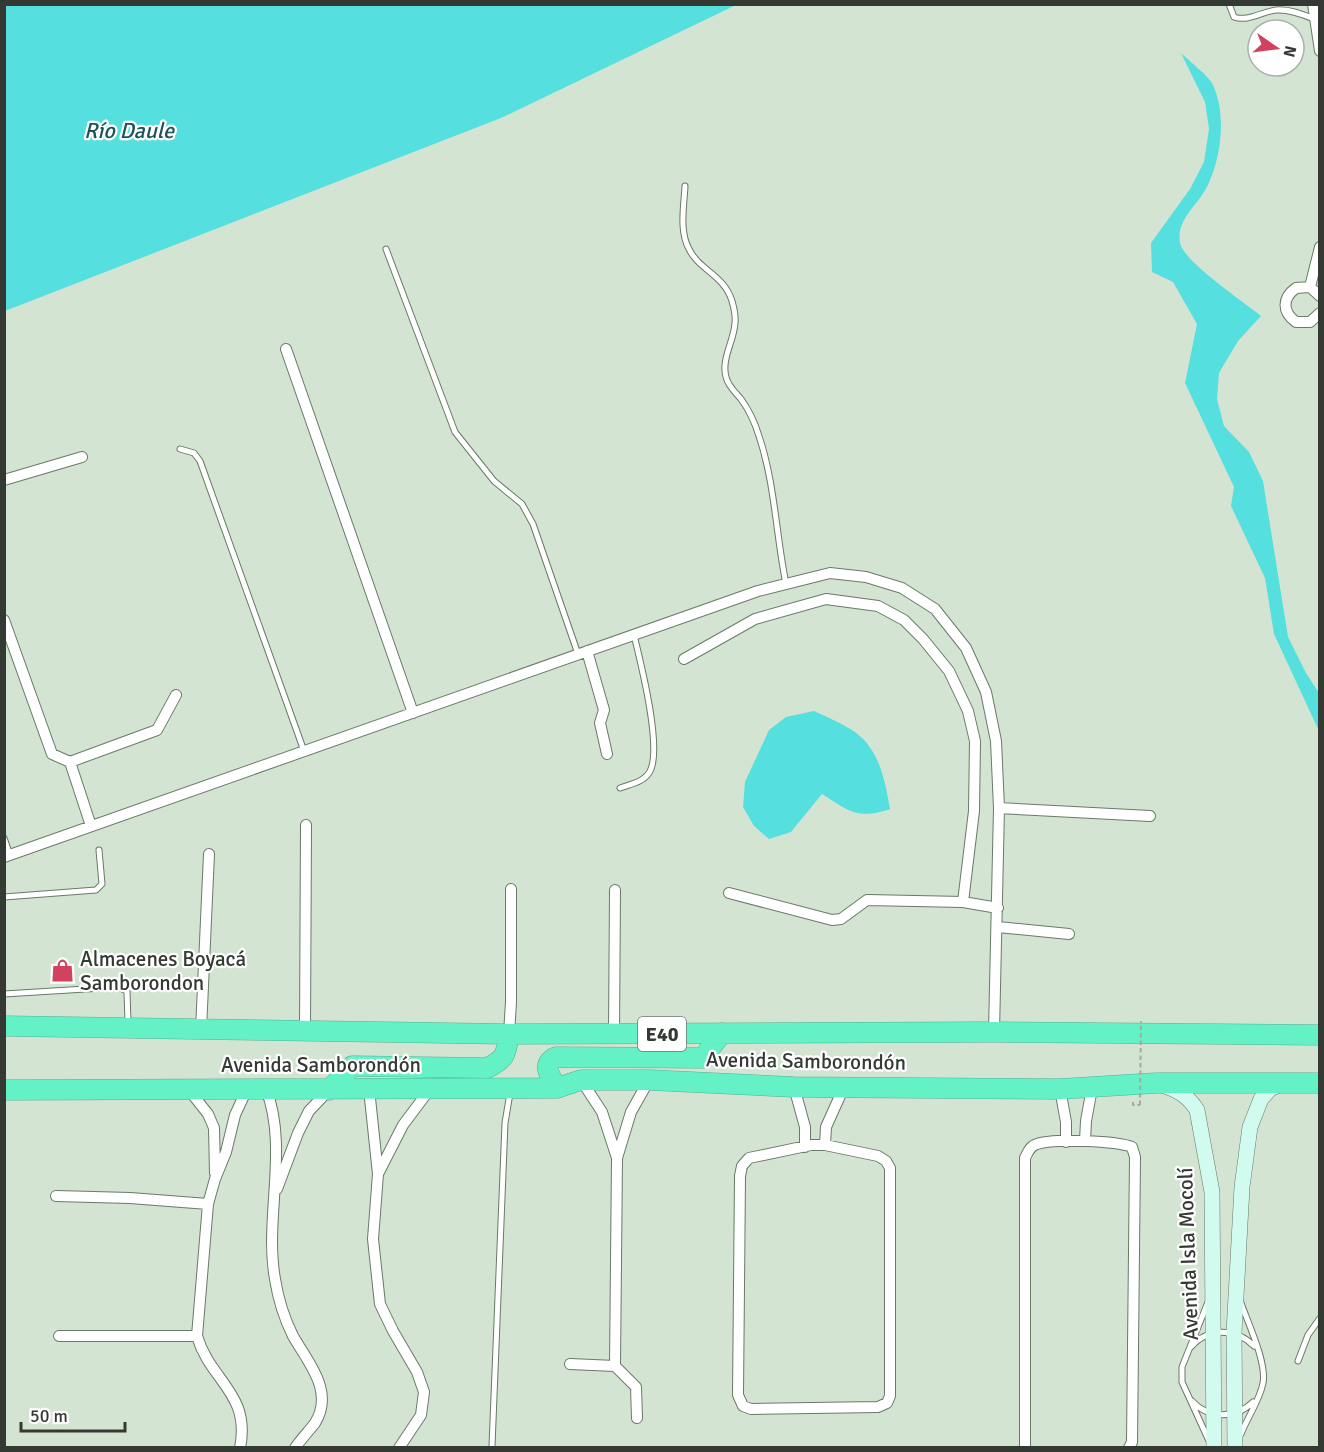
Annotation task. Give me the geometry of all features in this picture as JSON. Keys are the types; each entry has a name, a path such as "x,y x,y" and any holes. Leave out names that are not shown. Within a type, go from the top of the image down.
{"highway":[{"name":"Avenida Samborondón","path":"4,1026 509,1034 994,1032 1320,1035"},
{"path":"557,1088 547,1066 550,1060 556,1057 703,1058 722,1033"},
{"path":"329,1090 352,1066 487,1068 506,1054 509,1034"},
{"name":"Avenida Samborondón","path":"6,1090 557,1088 581,1080 649,1080 794,1087 1060,1089 1156,1083 1320,1083"}],"street":[{"path":"1313,4 1320,51"},
{"path":"1310,287 1320,247"},
{"path":"1318,317 1310,322 1296,322 1286,312 1286,298 1296,288 1310,287 1320,296"},
{"path":"286,349 413,713"},
{"path":"4,480 82,457"},
{"path":"7,856 758,591 830,573 866,577 902,588 934,609 966,648 986,692 996,741 999,808 994,1032"},
{"path":"684,659 754,619 826,599 878,606 904,620 949,671 968,711 975,741 974,811 963,902"},
{"path":"4,620 52,754 70,762 157,730 176,695"},
{"path":"583,653 603,710 600,723 607,754"},
{"path":"70,762 91,826"},
{"path":"999,808 1150,816"},
{"path":"305,1031 306,825"},
{"path":"201,1030 208,854"},
{"path":"509,1034 511,889"},
{"path":"614,1034 615,890"},
{"path":"729,893 832,920 841,919 867,900 963,902 998,908"},
{"path":"998,927 1069,934"},
{"path":"581,1080 602,1112 617,1158"},
{"path":"615,1366 617,1158 631,1113 649,1080"},
{"name":"Avenida Isla Mocolí","path":"1156,1083 1178,1090 1190,1100 1197,1110 1212,1192 1213,1448"},
{"name":"Avenida Isla Mocolí","path":"1235,1448 1234,1333 1242,1187 1250,1127 1261,1099 1270,1089 1283,1083"},
{"path":"794,1087 805,1129 805,1147"},
{"path":"825,1145 826,1127 844,1087"},
{"path":"1085,1142 1092,1088"},
{"path":"189,1089 208,1114 214,1128 215,1179"},
{"path":"240,1448 243,1430 242,1414 236,1399 202,1351 197,1336 208,1204 226,1152 235,1114 256,1089 273,1108 274,1278 283,1313 293,1336 311,1363 320,1382 321,1404 316,1422 295,1448"},
{"path":"369,1089 378,1174 373,1239 380,1304 417,1372 424,1392 421,1415 399,1448"},
{"path":"378,1174 403,1125 430,1089"},
{"path":"1060,1089 1066,1122 1066,1142"},
{"path":"274,1198 298,1133 309,1111 329,1090"},
{"path":"1025,1448 1025,1158 1030,1148 1038,1143 1085,1142 1125,1144 1132,1147 1135,1157 1132,1442 1130,1448"},
{"path":"825,1145 878,1156 886,1161 890,1168 890,1396 887,1403 878,1407 751,1409 743,1406 738,1395 740,1176 742,1166 749,1158 805,1147 825,1145"},
{"path":"56,1196 130,1198 208,1204"},
{"path":"59,1336 197,1336"},
{"path":"570,1364 615,1366 636,1387 637,1418"}],"lane":[{"path":"1229,4 1234,17 1242,20 1278,10 1299,13 1314,19"},
{"path":"685,186 684,237 688,249 694,258 719,278 731,297 735,325 724,368 730,387 750,413 764,453 775,503 778,544 786,584"},
{"path":"386,249 455,432 494,481 522,504 533,524 583,653"},
{"path":"180,449 194,453 200,461 304,751"},
{"path":"620,788 645,777 651,770 654,753 645,683 634,635"},
{"path":"4,837 7,856"},
{"path":"4,897 96,890 102,884 99,850"},
{"path":"4,994 118,987 127,991 129,1028"},
{"path":"492,1446 505,1123 510,1088"},
{"path":"1212,1290 1186,1353 1182,1367 1182,1382 1213,1448"},
{"path":"1235,1448 1263,1386 1264,1373 1262,1360 1237,1293"},
{"path":"1298,1361 1308,1335 1320,1318"},
{"path":"1186,1353 1196,1342 1222,1332 1234,1333 1247,1339 1256,1348"},
{"path":"1187,1395 1197,1406 1213,1414 1223,1415 1248,1407 1257,1397"}],"path":[{"path":"1140,1105 1141,1021"}],"water":[{"name":"Río Daule","path":"5,4 736,5 501,118 5,311"},
{"path":"1181,53 1211,81 1217,97 1221,123 1219,150 1212,176 1203,194 1184,220 1180,243 1184,251 1203,271 1261,316 1238,341 1219,373 1217,399 1224,426 1249,452 1263,481 1288,637 1319,693 1319,731 1274,634 1265,578 1231,506 1234,487 1185,383 1197,324 1173,282 1152,272 1151,243 1190,189 1204,162 1209,129 1205,102"},
{"path":"814,711 852,730 869,745 883,776 890,809 861,814 839,805 822,794 791,832 769,839 754,826 743,807 745,782 769,730 786,717"}],"place":[{"name":"Almacenes Boyacá Samborondon","path":"62,971"}]}
